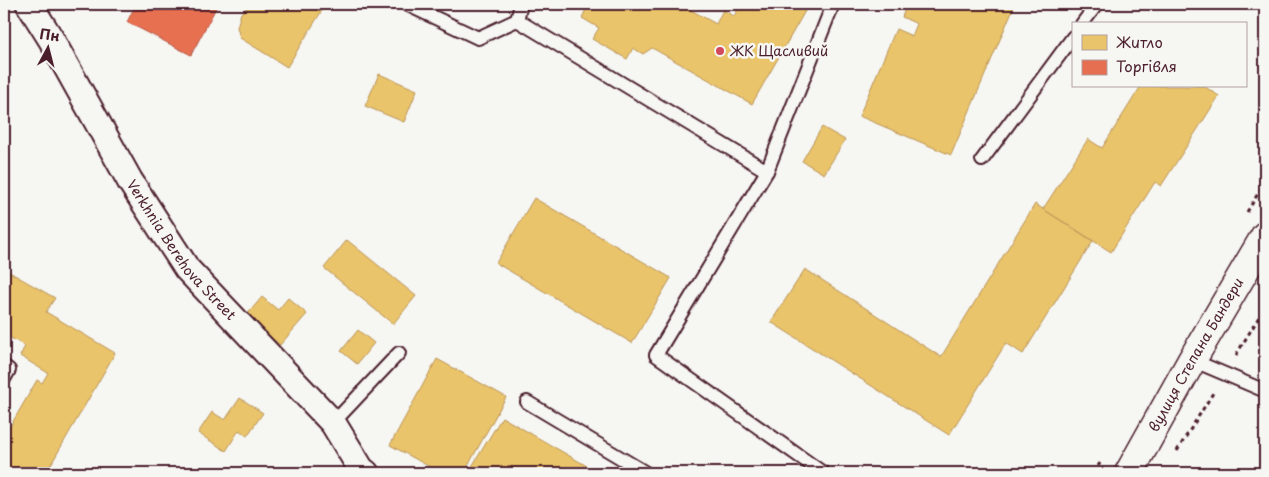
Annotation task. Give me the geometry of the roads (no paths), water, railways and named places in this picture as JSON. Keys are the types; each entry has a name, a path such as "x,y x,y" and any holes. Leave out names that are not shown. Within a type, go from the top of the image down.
{"main road":[{"name":"вулиця Степана Бандери","path":"1129,473 1192,360 1265,236"}],"street":[{"name":"Verkhnia Berehova Street","path":"28,4 51,39 130,181 187,269 333,423 361,469 366,473"}],"lane":[{"path":"406,4 478,38 517,20"},
{"path":"517,20 521,4"},
{"path":"823,473 656,355 767,171 832,4"},
{"path":"1084,22 1097,4"},
{"path":"517,20 767,171"},
{"path":"982,160 1072,37"},
{"path":"333,423 400,353"},
{"path":"1192,360 1265,391"},
{"path":"4,366 9,370 4,379"},
{"path":"527,402 646,473"}],"place":[{"name":"ЖК Щасливий","path":"720,51"}]}
